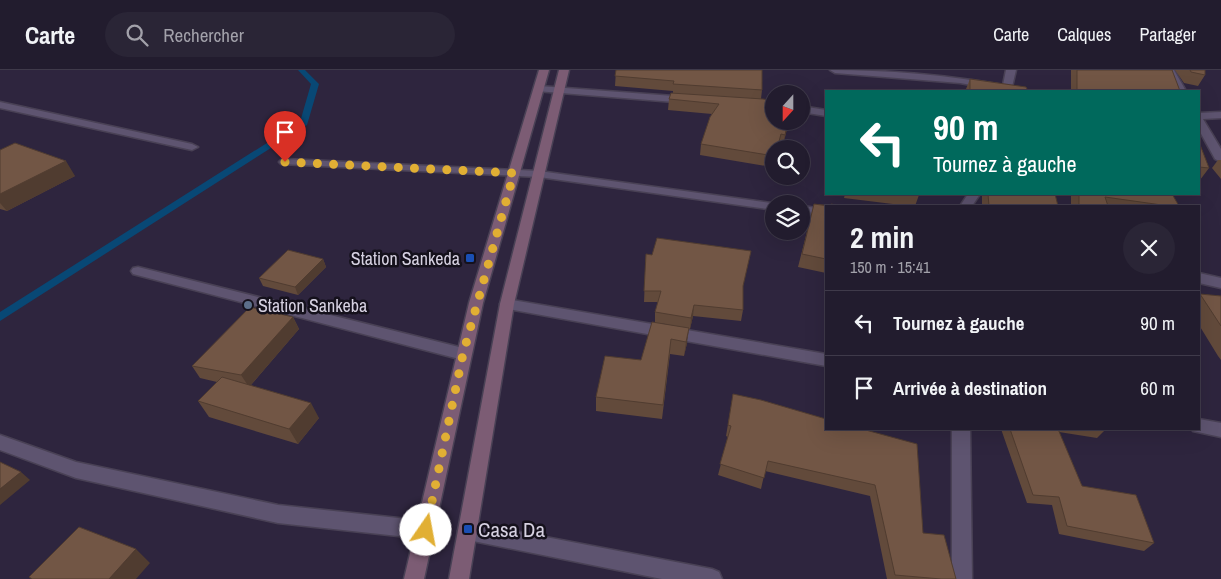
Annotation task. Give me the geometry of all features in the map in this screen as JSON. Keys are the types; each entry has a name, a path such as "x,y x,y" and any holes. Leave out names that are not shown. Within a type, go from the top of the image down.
{"main road":[{"path":"414,579 463,354 544,70"},
{"path":"458,579 507,304 564,70"}],"street":[{"path":"834,70 960,80 1014,90"},
{"path":"1007,89 1011,70"},
{"path":"1169,70 1180,90"},
{"path":"539,89 696,101"},
{"path":"0,105 192,147"},
{"path":"810,110 825,113"},
{"path":"1200,116 1221,115"},
{"path":"1200,123 1221,159"},
{"path":"285,162 539,174 765,205"},
{"path":"810,211 825,213"},
{"path":"138,271 463,354"},
{"path":"1200,278 1221,283"},
{"path":"507,304 825,360"},
{"path":"1200,426 1221,430"},
{"path":"961,430 962,579"},
{"path":"0,442 76,470 278,514 426,530"},
{"path":"468,531 712,579"}],"building":[{"path":"616,70 762,70 762,90 673,84 674,81 615,76"},
{"path":"1077,70 1172,70 1180,90 1077,90"},
{"path":"1190,70 1205,70 1205,75 1191,72"},
{"path":"970,79 1026,87 1028,90 970,90"},
{"path":"671,93 765,99 765,130 786,130 785,135 781,134 779,140 765,140 765,155 701,144 710,117 719,104 669,99"},
{"path":"15,143 66,161 0,194 0,150"},
{"path":"1200,145 1209,168 1200,167"},
{"path":"988,195 1055,195 1058,205 989,205"},
{"path":"1079,195 1173,195 1178,205 1162,205 1105,197 1108,205 1079,205"},
{"path":"814,204 825,205 825,259 802,254 805,240 810,240 810,221"},
{"path":"657,238 751,251 743,286 743,310 694,305 691,318 655,312 661,291 644,291 646,254 652,255"},
{"path":"288,250 323,259 295,287 259,278"},
{"path":"1200,294 1221,296 1221,326"},
{"path":"250,307 293,317 241,375 192,366"},
{"path":"652,322 689,328 686,342 671,339 663,405 596,397 605,356 641,360"},
{"path":"222,377 311,403 289,429 198,401"},
{"path":"733,394 825,419 825,430 866,430 917,444 923,533 944,535 956,579 895,575 875,485 768,461 764,478 720,464 731,426 728,425"},
{"path":"1010,430 1058,430 1082,486 1136,495 1154,543 1067,526 1059,497 1033,495"},
{"path":"0,462 21,472 0,489"},
{"path":"79,527 136,549 109,579 32,579 29,577"}],"waterway":[{"path":"0,317 304,123 315,84 301,70"}],"place":[{"name":"Station Sankeda","path":"470,258"},
{"name":"Station Sankeba","path":"248,305"},
{"name":"Casa Da","path":"468,529"}],"route":[{"path":"285,162 514,173 463,354 426,530"}]}
